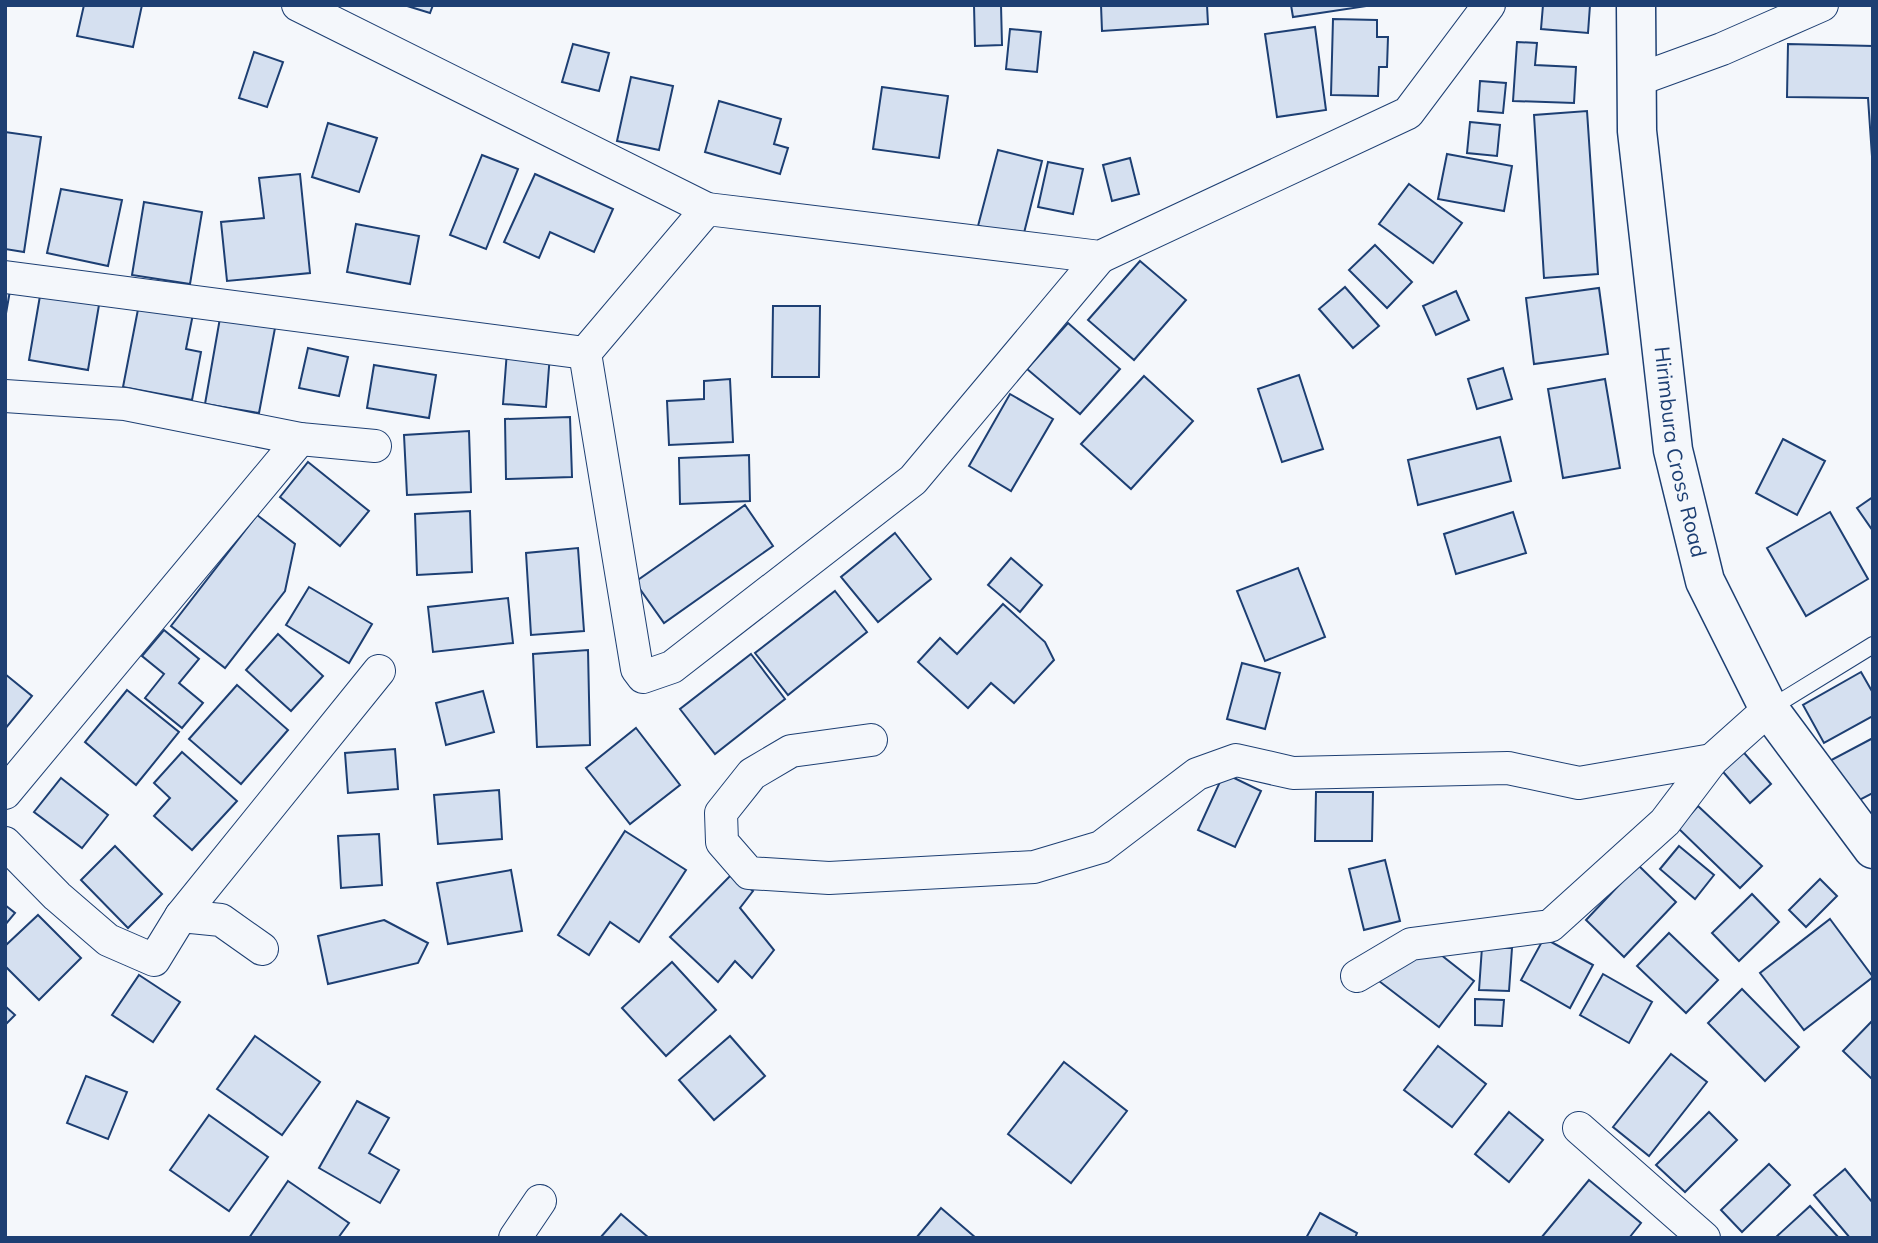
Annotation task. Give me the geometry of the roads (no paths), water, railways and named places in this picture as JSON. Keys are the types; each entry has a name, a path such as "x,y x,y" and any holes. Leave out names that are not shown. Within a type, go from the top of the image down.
{"main road":[{"name":"Hirimbura Cross Road","path":"1636,5 1637,131 1673,450 1705,581 1769,709 1873,849"}],"street":[{"path":"298,5 707,209 1100,257"},
{"path":"707,209 585,353 637,669 643,677 672,667 912,480 1100,257 1408,113 1489,5"},
{"path":"1637,80 1721,49 1822,5"},
{"path":"5,277 585,353"},
{"path":"5,396 125,404 300,439 375,446"},
{"path":"5,793 300,439"},
{"path":"5,843 57,896 108,940 154,960 181,916 379,671"},
{"path":"1357,976 1411,944 1550,926 1665,822 1712,760 1769,709"},
{"path":"871,740 791,751 752,774 721,813 722,842 749,873 830,878 1034,867 1101,847 1197,774 1236,760 1293,773 1508,768 1579,783 1712,760"},
{"path":"181,916 221,920 262,949"},
{"path":"1579,1128 1704,1238"},
{"path":"515,1238 540,1201"}],"lane":[{"path":"1769,709 1873,645"}]}
